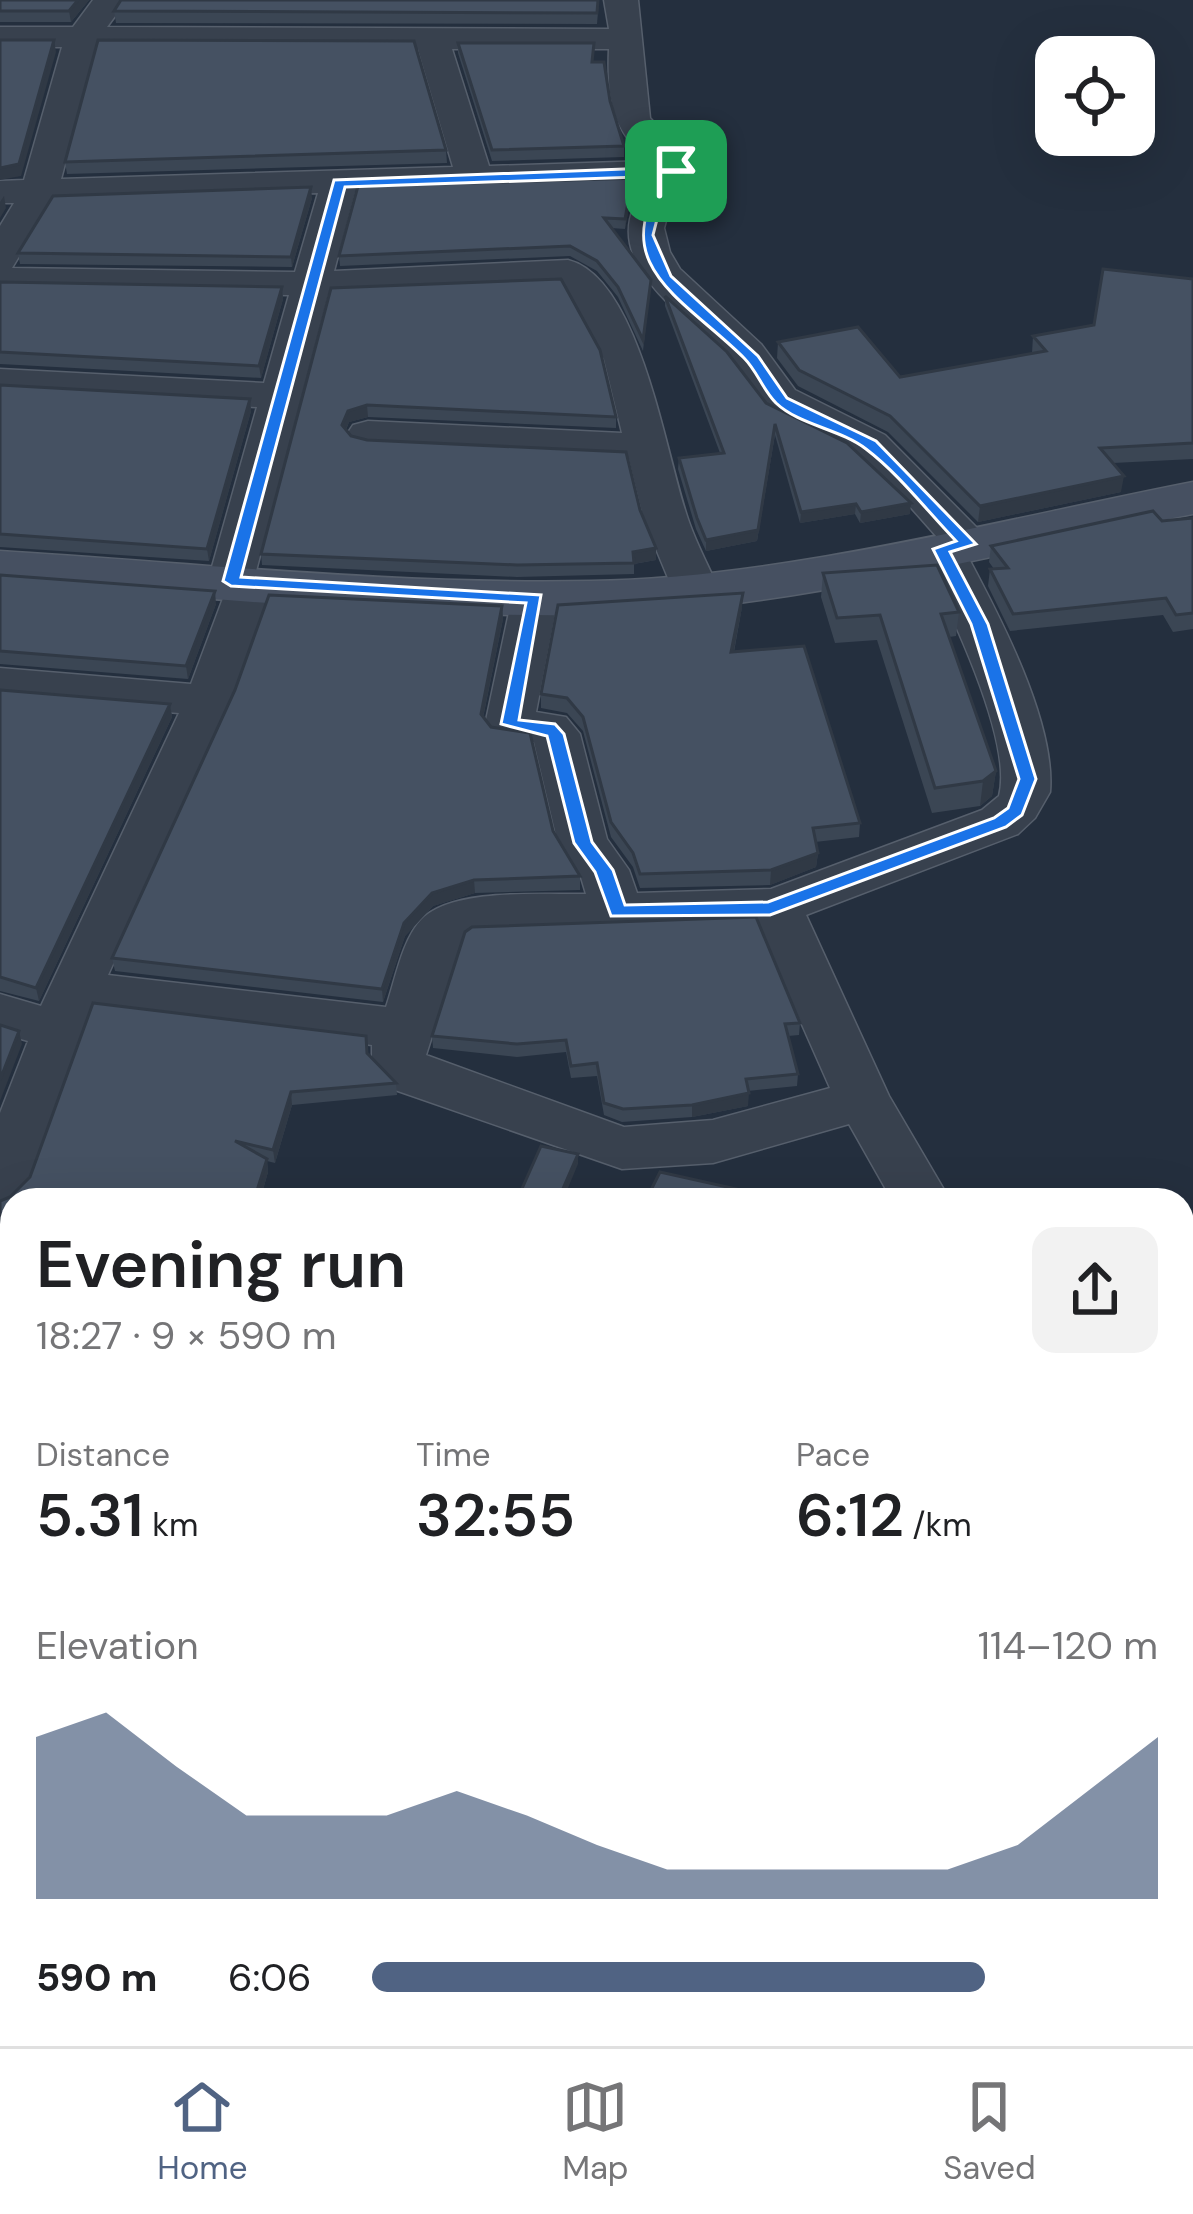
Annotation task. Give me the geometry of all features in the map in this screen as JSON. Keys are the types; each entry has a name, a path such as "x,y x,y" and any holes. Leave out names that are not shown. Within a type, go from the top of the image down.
{"main road":[{"path":"0,567 536,598 696,590 954,546 1193,498"}],"street":[{"path":"0,259 39,192 81,40 110,0"},
{"path":"190,40 209,0"},
{"path":"355,0 371,40"},
{"path":"0,37 433,41 624,20 623,54 634,122 641,135 674,160 676,171 655,200 646,235 649,250 666,278 753,359 782,401 870,444 954,546 1028,779 1016,811 1000,822 776,907 488,914 456,920 439,933 405,1028 399,1063 414,1076 622,1148 669,1149 863,1099"},
{"path":"433,41 474,177"},
{"path":"0,192 676,171"},
{"path":"0,1188 66,1010 209,701 241,582 280,396 339,183"},
{"path":"0,279 310,284 568,272 579,278 624,359 666,520 696,590"},
{"path":"0,381 280,396"},
{"path":"368,434 648,447"},
{"path":"536,598 509,724 549,728 556,734 583,843 604,870 617,911"},
{"path":"0,683 209,701"},
{"path":"776,907 863,1099 914,1188"},
{"path":"0,1012 66,1010 405,1028"}],"building":[{"path":"0,0 78,0 69,11 0,11"},
{"path":"121,0 598,0 597,13 114,11"},
{"path":"0,40 54,40 19,164 0,168"},
{"path":"98,40 414,41 446,150 65,162"},
{"path":"458,43 594,43 592,62 604,62 624,146 492,150"},
{"path":"642,178 629,197 625,219 604,218 651,280 643,340 618,287 597,261 570,246 339,256 358,186"},
{"path":"311,187 291,257 18,253 53,196"},
{"path":"1103,269 1193,279 1193,443 1100,448 1124,476 980,506 890,416 799,370 778,342 858,327 900,377 1046,351 1033,336 1094,325"},
{"path":"561,279 600,350 616,417 367,405 348,411 342,425 351,436 367,440 626,452 640,510 656,548 633,552 634,563 517,565 261,554 331,288"},
{"path":"0,282 282,287 259,366 0,352"},
{"path":"665,296 727,352 766,403 847,443 911,503 861,512 856,504 801,512 775,424 758,530 706,540 679,458 724,453"},
{"path":"0,385 250,399 207,549 0,534"},
{"path":"1153,511 1162,521 1193,518 1193,613 1176,615 1166,598 1013,614 990,569 1008,568 991,546"},
{"path":"937,565 959,612 941,614 996,771 983,781 935,788 880,615 837,618 823,573"},
{"path":"0,575 215,591 186,666 0,651"},
{"path":"743,593 731,652 804,646 860,823 813,828 818,853 771,870 640,874 633,853 611,822 583,717 567,698 541,694 558,605"},
{"path":"269,595 502,606 481,714 491,727 530,733 553,831 580,876 474,880 432,893 404,923 382,989 112,958 235,690"},
{"path":"0,690 170,704 36,988 0,977"},
{"path":"756,917 800,1023 785,1024 798,1074 746,1079 749,1093 692,1105 623,1109 604,1103 597,1063 571,1066 566,1040 517,1044 432,1036 465,932 472,927"},
{"path":"93,1003 366,1036 367,1053 396,1083 291,1092 273,1150 235,1141 267,1159 258,1188 19,1188 30,1177"},
{"path":"0,1025 19,1031 0,1080"},
{"path":"541,1146 578,1154 563,1188 522,1188"},
{"path":"660,1172 732,1188 652,1188"}],"route":[{"path":"676,171 655,200 646,235 649,250 666,278 753,359 782,401 870,444 968,544 941,549 980,624 1028,779 1016,811 1000,822 770,908 617,911 604,870 583,843 556,734 549,728 509,724 536,598 231,581 339,183 676,171"}]}
